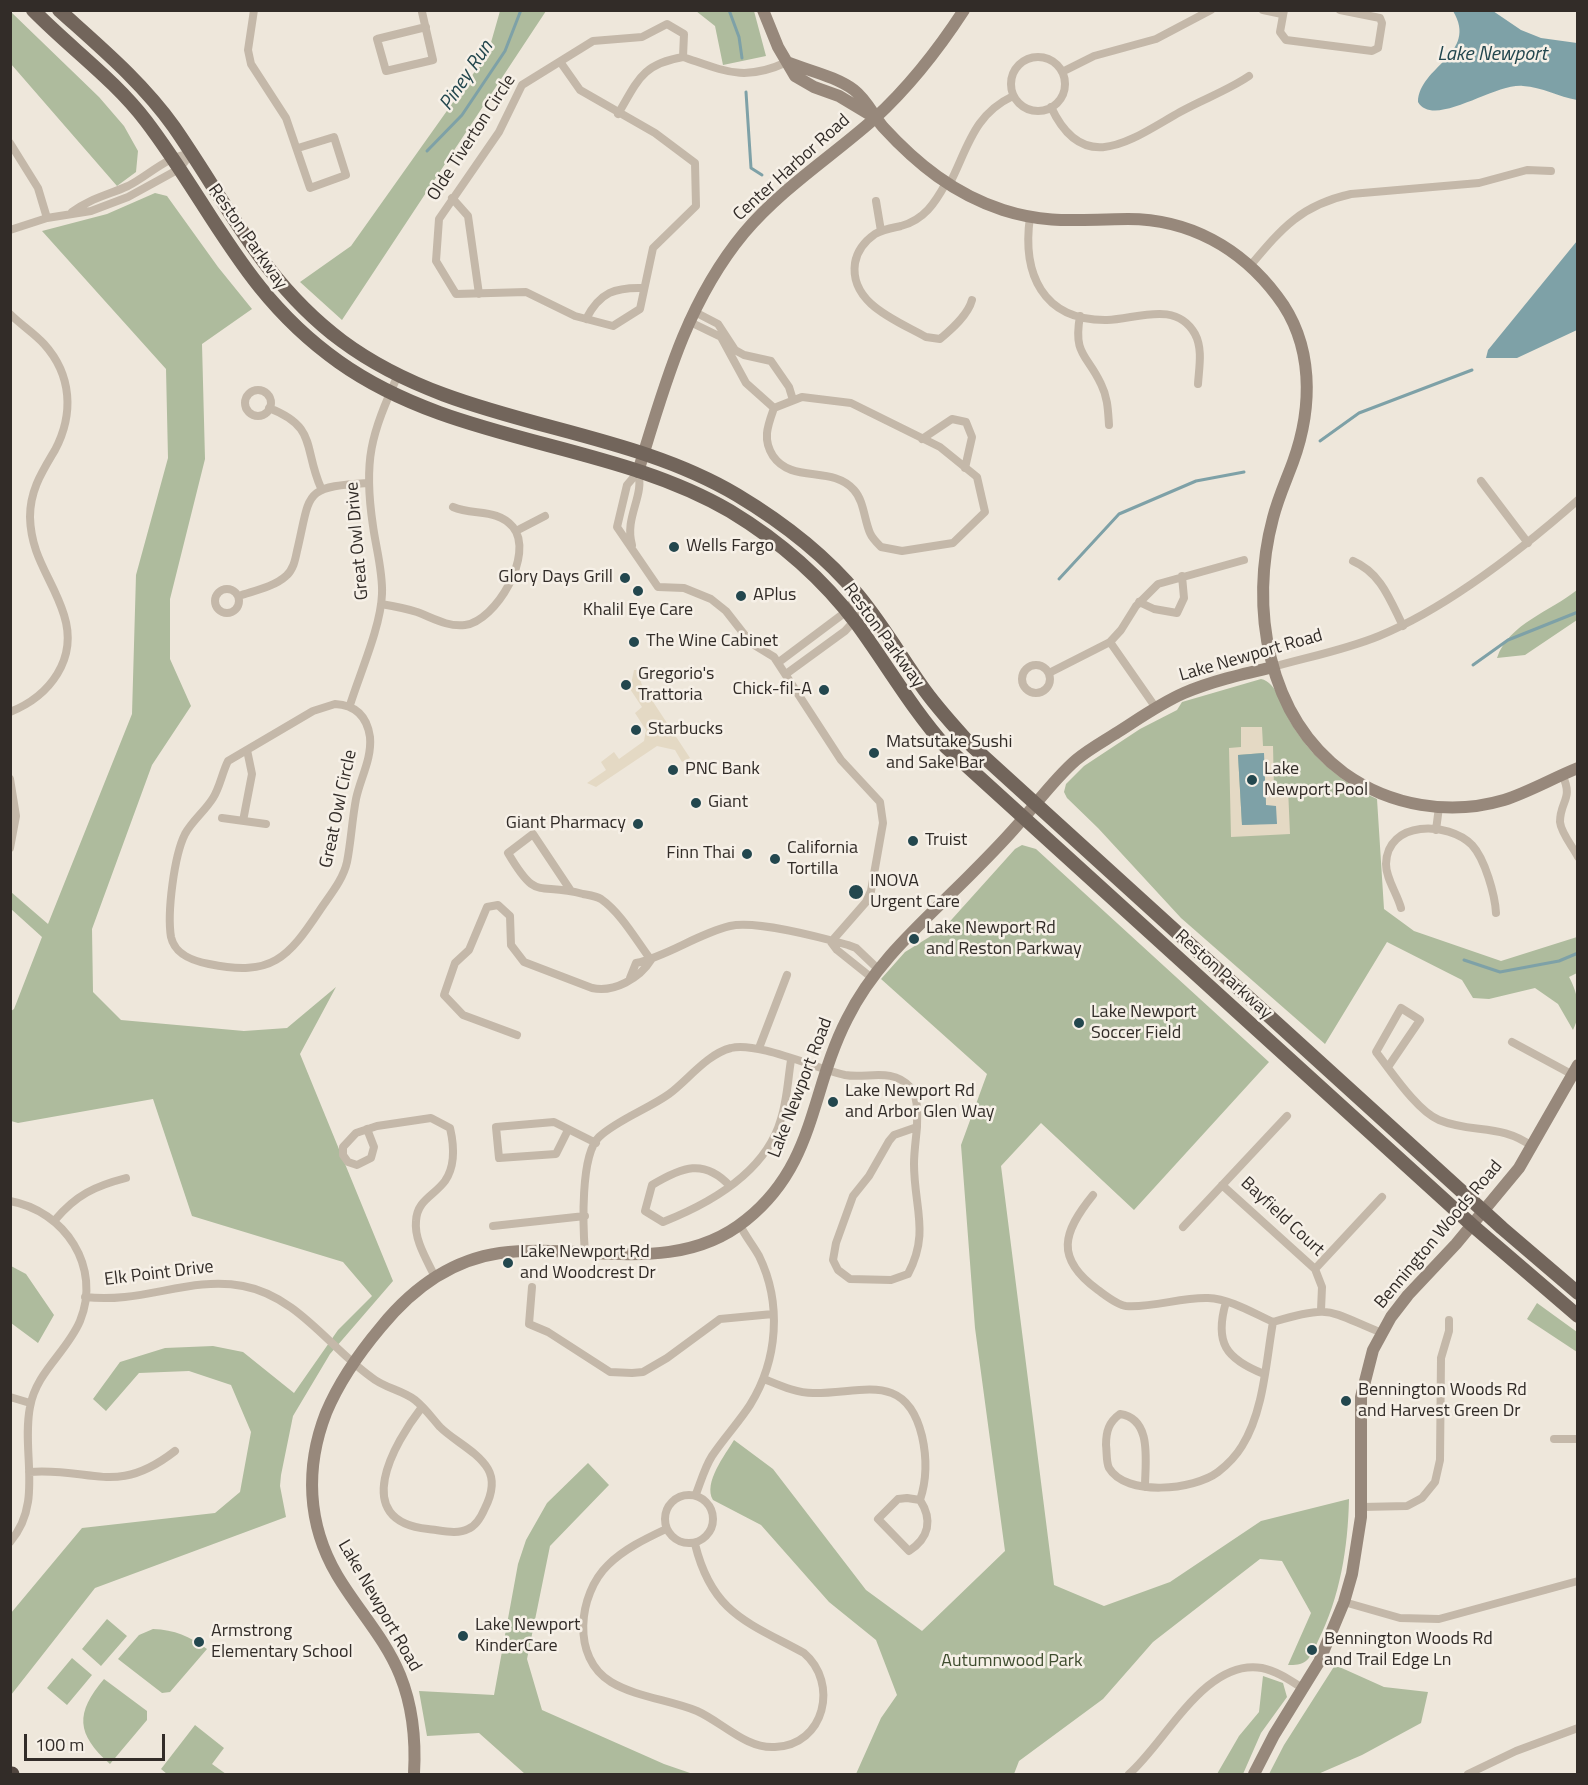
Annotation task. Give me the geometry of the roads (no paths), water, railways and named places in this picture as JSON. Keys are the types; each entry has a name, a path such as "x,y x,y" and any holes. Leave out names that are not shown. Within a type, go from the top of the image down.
{"main road":[{"name":"Reston Parkway","path":"33,10 114,84 144,119 244,269 276,308 315,345 356,374 390,393 455,419 638,472 682,488 747,523 812,574 851,617 927,727 946,747 1472,1225 1578,1316"},
{"name":"Reston Parkway","path":"59,10 125,70 164,114 263,265 291,296 344,342 398,375 455,400 644,455 713,482 765,513 819,555 858,594 942,713 972,746 1483,1211 1578,1293"}],"street":[{"path":"254,10 248,50 251,64 286,118 310,188 346,175 334,137 298,148"},
{"path":"422,10 426,27 433,60 386,71 377,39 426,27"},
{"path":"763,10 795,76 839,96 875,118 915,159 947,184 990,206 1030,217 1076,222 1126,219 1169,223 1218,241 1250,266 1277,296 1297,335 1307,374 1307,416 1272,519 1264,570 1264,618 1273,667 1287,705 1306,736 1334,766 1353,779 1389,797 1439,807 1463,807 1503,800 1578,768"},
{"name":"Center Harbor Road","path":"638,472 690,316 722,263 753,223 875,118 921,69 964,10"},
{"path":"1062,72 1094,56 1156,39 1211,10"},
{"path":"1268,11 1283,12 1280,32 1286,40 1372,51 1378,48 1382,23 1380,18 1340,10"},
{"name":"Olde Tiverton Circle","path":"561,63 580,90 618,114 656,133 695,163 696,206 653,248 640,309 613,327 586,319 526,292 456,294 436,261 439,219 499,132 522,86 539,72 561,63 593,41 642,37 667,24 684,34 683,57"},
{"path":"618,114 640,76 661,61 683,57 744,75 766,71 787,62"},
{"path":"1042,58 1051,61 1062,72 1064,89 1061,97 1051,107 1031,110 1017,102 1013,96 1011,80 1014,72 1025,60 1042,58"},
{"path":"1051,107 1061,126 1076,140 1097,148 1109,148 1138,138 1194,105 1228,90 1249,75"},
{"path":"972,300 970,308 940,339 926,337 875,308 857,284 855,265 860,250 866,242 881,231 919,218 935,203 982,118 996,104 1013,96"},
{"path":"10,143 38,188 47,218"},
{"path":"10,230 72,212 84,202 176,164 180,154 191,154"},
{"path":"1250,266 1291,220 1334,197 1479,183 1527,170 1551,171"},
{"path":"452,198 468,216 479,294"},
{"path":"876,201 881,231"},
{"path":"1030,217 1026,251 1033,276 1046,297 1056,305 1080,316 1108,320 1161,313 1179,318 1190,327 1199,343 1198,384"},
{"path":"586,319 592,308 610,291 644,288"},
{"path":"10,314 54,357 65,381 68,408 62,435 35,486 30,515 34,550 64,615 67,644 60,670 44,693 27,705 10,712"},
{"path":"690,316 718,324 735,350 744,355 771,362 789,387 793,400"},
{"path":"690,316 721,337 746,383 774,408"},
{"path":"1080,316 1077,330 1080,351 1102,386 1107,401 1109,426"},
{"name":"Great Owl Drive","path":"350,705 381,604 382,580 368,483 372,439 398,375"},
{"path":"802,397 851,403 940,447 976,477 985,512 953,543 902,551 881,547 871,534 864,509 850,486 830,476 790,470 777,462 766,446 766,428 774,408 802,397"},
{"path":"269,408 289,416 302,428 321,489"},
{"path":"922,439 952,419 966,423 972,437 965,468"},
{"path":"638,472 639,488 629,525 633,548 658,587 684,588 711,599 726,611 752,643 778,662 841,760 878,798 883,817 869,896 831,942"},
{"path":"1480,481 1528,543"},
{"path":"239,596 278,581 291,571 310,500 321,489 329,485 368,483"},
{"name":"Lake Newport Road","path":"414,1774 412,1714 399,1674 390,1654 327,1557 312,1510 312,1470 321,1426 339,1388 387,1318 435,1277 474,1259 501,1253 638,1255 676,1251 697,1246 740,1225 772,1194 791,1170 803,1144 845,1021 875,973 1023,819 1076,760 1156,708 1198,688 1344,648 1402,626 1528,543 1578,500"},
{"path":"381,604 416,611 450,625 471,624 481,620 495,606 518,564 521,546 516,531 505,519 498,516 471,513 453,507"},
{"path":"516,531 545,516"},
{"path":"1049,673 1110,642 1121,630 1139,602 1158,584 1244,560"},
{"path":"1353,561 1363,565 1379,579 1402,626"},
{"path":"1139,602 1154,609 1177,613 1184,598 1182,576"},
{"path":"231,589 239,596 235,610 225,613 220,610 215,599 221,591 231,589"},
{"path":"786,674 851,617 858,594"},
{"path":"778,662 867,607"},
{"path":"1110,642 1156,708"},
{"name":"Great Owl Circle","path":"335,705 350,705 359,711 370,736 369,752 356,798 347,864 340,881 305,932 289,952 278,961 258,967 216,965 182,955 172,942 169,905 184,836 214,796 228,761 313,711 335,705"},
{"path":"243,821 252,774 247,750"},
{"path":"1562,774 1568,791 1561,827 1578,857"},
{"path":"10,779 16,816 10,848"},
{"path":"1436,830 1439,807"},
{"path":"222,818 266,824"},
{"path":"1401,908 1386,866 1391,848 1396,840 1411,830 1436,830 1463,838 1476,850 1494,893 1496,914"},
{"path":"571,891 533,834 508,853 522,877 533,886 600,898 616,914 651,960"},
{"path":"516,1035 463,1015 444,995 455,963 469,950 487,907 498,905 510,916 511,945 524,962 601,990 618,987 630,978 636,963 651,960 688,941 736,925 760,927 855,948 875,973"},
{"path":"831,942 837,950 875,973"},
{"path":"759,1048 787,975"},
{"path":"1388,1067 1420,1020 1401,1008 1376,1052 1388,1067 1421,1107 1437,1120 1517,1136 1533,1147"},
{"path":"1512,1042 1576,1072"},
{"path":"585,1253 587,1163 598,1138 669,1093 708,1061 731,1048 759,1048 791,1060 846,1075 881,1073 896,1078 911,1088 917,1105 917,1127 914,1166 922,1230 918,1255 908,1274 891,1280 850,1279 838,1270 833,1260 836,1243 853,1196 869,1176 894,1135 917,1127"},
{"path":"730,1186 719,1174 704,1168 688,1169 652,1185 645,1211 663,1222 684,1214 730,1186 757,1163 774,1137 782,1118 791,1060"},
{"name":"Bennington Woods Road","path":"1254,1774 1274,1735 1304,1689 1334,1631 1344,1602 1358,1545 1362,1507 1361,1397 1366,1372 1382,1333 1408,1295 1472,1225 1533,1147 1576,1072"},
{"name":"Bayfield Court","path":"1183,1227 1287,1116"},
{"path":"367,1129 431,1118 450,1128 455,1149 445,1181 425,1198 418,1211 416,1222 417,1237 435,1277"},
{"path":"568,1130 556,1154 499,1158 496,1127 554,1122 596,1143"},
{"path":"55,1220 86,1190 126,1178"},
{"name":"Bayfield Court","path":"1222,1185 1315,1269 1322,1287 1322,1310"},
{"path":"1093,1195 1073,1222 1067,1244 1071,1263 1085,1280 1124,1306 1209,1298 1226,1302 1273,1322 1322,1310 1350,1317 1382,1333"},
{"path":"1315,1269 1382,1197"},
{"path":"10,1201 39,1209 55,1220 78,1250 83,1264 86,1297 77,1327 40,1379 30,1403 27,1431 29,1508 22,1526 10,1542"},
{"path":"493,1226 585,1216"},
{"path":"696,1494 711,1458 750,1405 764,1379 772,1353 771,1290 758,1256 740,1225"},
{"name":"Elk Point Drive","path":"86,1297 120,1299 208,1283 244,1286 268,1294 296,1311 370,1377 423,1407"},
{"path":"532,1287 529,1324 548,1332 610,1372 643,1372 720,1319 773,1314"},
{"path":"1226,1302 1220,1322 1228,1352 1240,1364 1264,1374"},
{"path":"1362,1507 1407,1506 1422,1497 1435,1482 1440,1460 1440,1358 1449,1331 1449,1320"},
{"path":"1145,1487 1144,1433 1139,1423 1130,1416 1120,1414 1110,1421 1106,1437 1108,1467 1123,1483 1145,1487 1176,1487 1216,1474 1231,1461 1247,1434 1264,1374 1273,1322"},
{"path":"764,1379 791,1390 812,1394 882,1388 906,1401 919,1425 923,1440 926,1466 925,1486 920,1500 928,1516 928,1530 921,1543 909,1551 878,1519 898,1499 920,1500"},
{"path":"10,1397 30,1403"},
{"path":"423,1407 441,1428 488,1469 492,1484 485,1509 468,1529 454,1532 411,1526 391,1513 385,1502 384,1482 395,1446 423,1407"},
{"path":"1554,1439 1578,1439"},
{"path":"29,1472 66,1471 95,1477 122,1478 150,1469 175,1451"},
{"path":"696,1494 712,1509 712,1519 706,1535 695,1544 679,1541 666,1529 664,1518 668,1507 676,1498 696,1494"},
{"path":"666,1529 623,1552 606,1566 593,1586 582,1630 585,1648 594,1667 609,1681 624,1689 694,1710 711,1717 740,1737 760,1745 773,1748 798,1741 820,1718 824,1705 821,1675 813,1661 804,1653 736,1615 719,1601 701,1568 695,1544"},
{"path":"1344,1602 1400,1618 1439,1619 1578,1581"},
{"path":"1129,1774 1142,1764 1205,1688 1226,1673 1238,1669 1263,1668 1304,1689"},
{"path":"1468,1774 1516,1751 1578,1728"}],"water":[{"name":"Lake Newport","path":"1453,11 1493,11 1521,30 1541,38 1577,43 1577,100 1523,86 1497,91 1451,108 1426,109 1418,102 1421,90 1454,49 1459,38 1459,26"},
{"path":"1577,241 1577,330 1517,358 1486,358 1488,350"},
{"name":"Lake Newport Pool","path":"1264,753 1266,805 1276,806 1277,824 1242,825 1238,755"}],"waterway":[{"name":"Piney Run","path":"427,151 462,115 505,51 521,10"},
{"path":"729,10 739,37 742,58"},
{"path":"746,92 751,168 762,175"},
{"path":"1320,441 1359,413 1472,370"},
{"path":"1059,579 1119,514 1196,481 1244,472"},
{"path":"1473,665 1508,640 1578,612"},
{"path":"1464,960 1500,972 1559,961 1578,953"}],"place":[{"name":"Wells Fargo","path":"674,547"},
{"name":"Glory Days Grill","path":"625,578"},
{"name":"Khalil Eye Care","path":"638,591"},
{"name":"APlus","path":"741,596"},
{"name":"The Wine Cabinet","path":"634,642"},
{"name":"Gregorio's Trattoria","path":"626,685"},
{"name":"Chick-fil-A","path":"824,690"},
{"name":"Starbucks","path":"636,730"},
{"name":"Matsutake Sushi and Sake Bar","path":"874,753"},
{"name":"PNC Bank","path":"673,770"},
{"name":"Lake Newport Pool","path":"1252,780"},
{"name":"Giant","path":"696,803"},
{"name":"Giant Pharmacy","path":"638,824"},
{"name":"Truist","path":"913,841"},
{"name":"Finn Thai","path":"747,854"},
{"name":"California Tortilla","path":"775,859"},
{"name":"INOVA Urgent Care","path":"856,892"},
{"name":"Lake Newport Rd and Reston Parkway","path":"914,939"},
{"name":"Lake Newport Soccer Field","path":"1079,1023"},
{"name":"Lake Newport Rd and Arbor Glen Way","path":"833,1102"},
{"name":"Lake Newport Rd and Woodcrest Dr","path":"508,1263"},
{"name":"Bennington Woods Rd and Harvest Green Dr","path":"1346,1401"},
{"name":"Lake Newport KinderCare","path":"463,1636"},
{"name":"Armstrong Elementary School","path":"199,1642"},
{"name":"Bennington Woods Rd and Trail Edge Ln","path":"1312,1650"}],"park label":[{"name":"Autumnwood Park","path":"1012,1662"}]}
